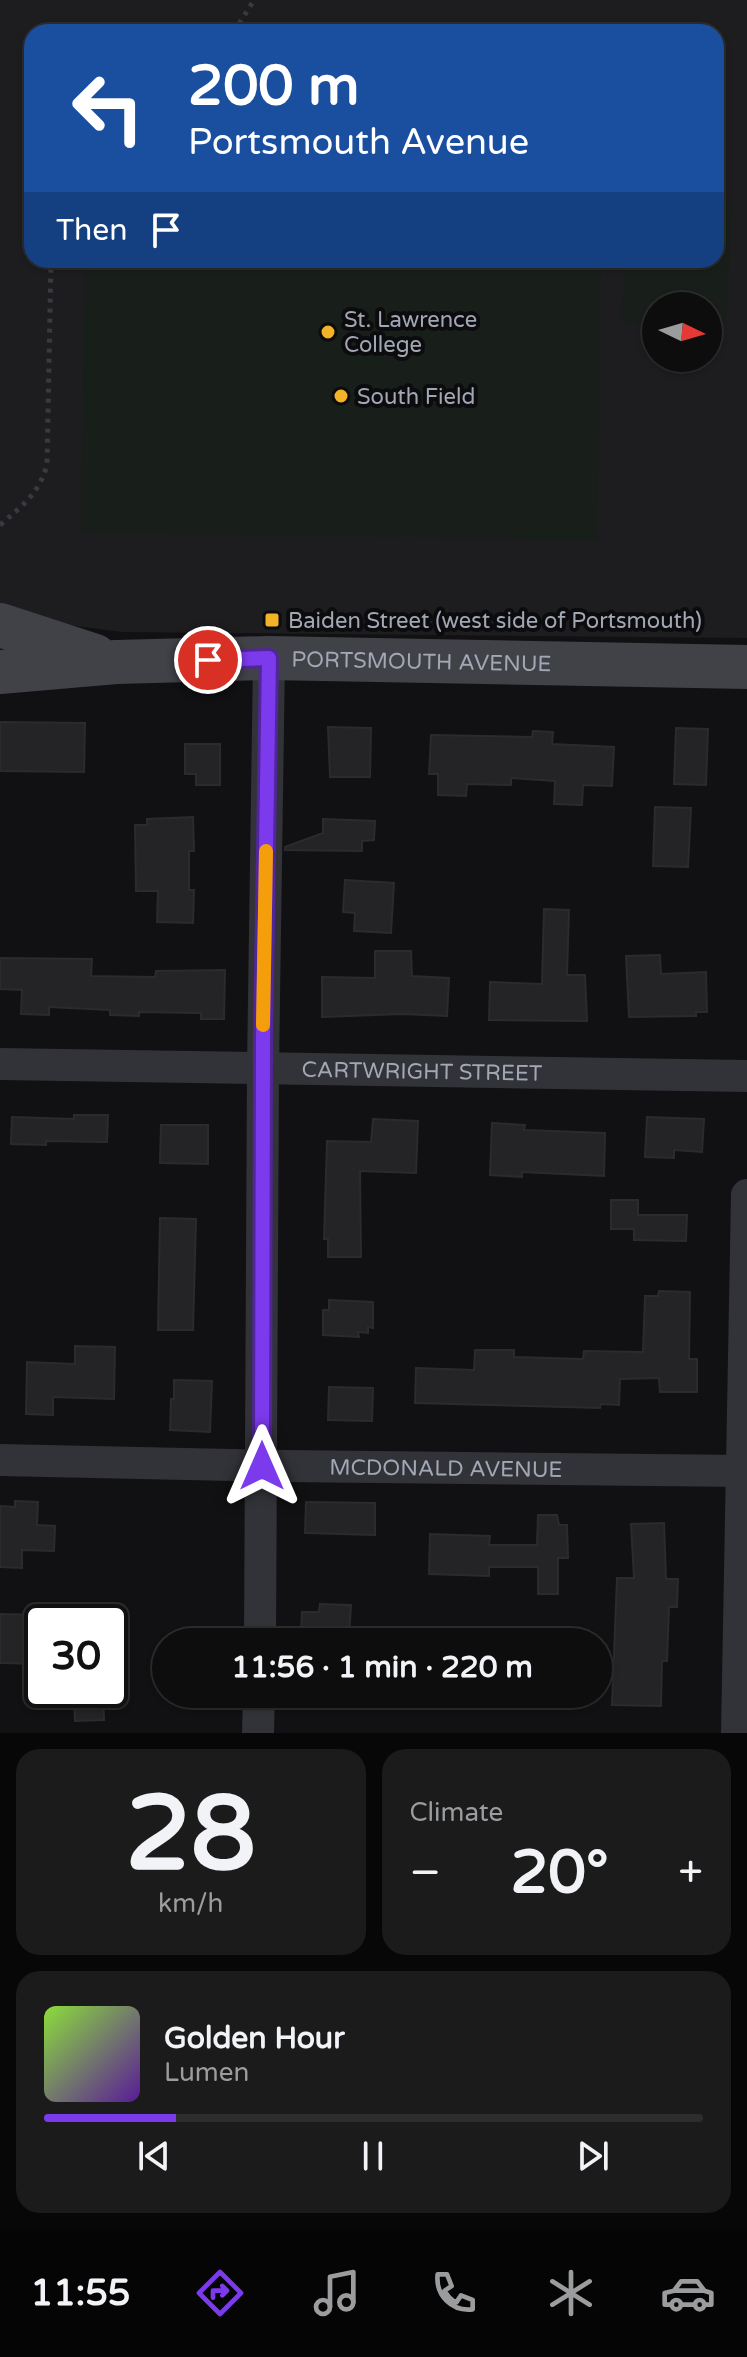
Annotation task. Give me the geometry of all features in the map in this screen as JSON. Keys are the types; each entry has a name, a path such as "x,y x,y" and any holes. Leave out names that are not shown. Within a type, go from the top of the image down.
{"main road":[{"path":"0,625 116,662"},
{"name":"PORTSMOUTH AVENUE","path":"0,672 116,662 269,658 747,667"}],"street":[{"path":"260,1628 269,658"},
{"name":"CARTWRIGHT STREET","path":"0,1064 747,1076"},
{"path":"737,1733 747,1195"},
{"name":"MCDONALD AVENUE","path":"0,1460 744,1471"},
{"path":"258,1733 259,1708"}],"path":[{"path":"239,24 254,0"},
{"path":"0,525 41,484 47,465 51,268"}],"shaded area":[{"name":"St. Lawrence College","path":"0,0 747,0 747,638 122,632 29,620 0,610"},
{"path":"724,200 732,200 726,326 722,326 722,292 642,292 642,323 621,322 624,268 724,268"},
{"name":"South Field","path":"85,268 601,268 597,540 81,532"}],"building":[{"path":"0,722 85,723 84,772 0,771"},
{"path":"328,727 371,728 370,777 330,777"},
{"path":"676,728 708,729 706,785 674,784"},
{"path":"533,731 553,732 552,744 614,747 612,786 583,785 582,805 554,804 555,781 511,778 511,785 467,784 466,796 438,795 438,774 429,774 431,735 532,737"},
{"path":"185,744 220,744 220,785 196,785 196,774 185,774"},
{"path":"655,807 691,808 688,867 653,866"},
{"path":"193,817 194,851 189,851 189,890 194,890 193,923 157,922 158,891 136,891 135,825 147,825 147,819"},
{"path":"323,819 375,821 374,840 362,841 362,851 285,850 285,847 323,833"},
{"path":"345,880 394,883 391,933 354,931 355,913 343,912"},
{"path":"544,909 569,910 567,975 585,975 587,1021 489,1020 490,982 542,984"},
{"path":"375,951 411,951 412,976 449,978 447,1016 322,1017 322,977 375,978"},
{"path":"660,955 661,974 706,972 707,1012 696,1012 696,1016 629,1017 626,956"},
{"path":"0,958 92,959 91,976 155,977 156,971 225,970 224,1019 201,1019 201,1013 110,1015 110,1010 49,1007 49,1015 21,1014 22,990 0,989"},
{"path":"74,1115 108,1115 107,1142 11,1144 12,1117 74,1119"},
{"path":"647,1117 704,1119 702,1152 674,1150 674,1158 645,1157"},
{"path":"373,1119 418,1121 416,1173 360,1171 361,1257 328,1257 328,1239 324,1239 327,1141 371,1142"},
{"path":"492,1123 525,1125 524,1130 605,1133 604,1176 522,1172 522,1177 490,1175"},
{"path":"161,1125 208,1125 208,1164 160,1163"},
{"path":"611,1200 638,1200 638,1215 687,1215 686,1241 634,1240 634,1229 611,1229"},
{"path":"160,1218 196,1219 193,1330 158,1330"},
{"path":"659,1291 690,1292 689,1359 697,1359 697,1392 660,1392 659,1378 620,1379 619,1405 601,1404 600,1408 415,1403 416,1368 474,1370 475,1350 514,1350 514,1357 583,1359 584,1351 643,1352 645,1296 658,1296"},
{"path":"329,1300 373,1302 373,1328 368,1327 368,1333 358,1332 359,1337 323,1335 323,1310 329,1310"},
{"path":"75,1346 115,1347 114,1399 53,1397 53,1415 26,1414 27,1362 75,1364"},
{"path":"174,1380 212,1381 210,1432 170,1430"},
{"path":"329,1387 373,1388 372,1421 328,1420"},
{"path":"15,1501 38,1502 37,1525 55,1526 54,1551 22,1550 22,1568 0,1567 0,1506 15,1507"},
{"path":"306,1502 375,1503 375,1535 305,1533"},
{"path":"538,1515 557,1515 559,1525 567,1525 568,1558 558,1558 558,1594 538,1594 538,1567 489,1567 489,1576 429,1574 430,1534 490,1536 489,1545 537,1545"},
{"path":"664,1523 666,1579 678,1579 677,1607 669,1607 667,1661 662,1661 661,1706 612,1705 617,1578 634,1578 631,1524"},
{"path":"320,1604 351,1605 350,1628 301,1628 302,1612 319,1612"},
{"path":"0,1614 24,1615 24,1664 0,1663"},
{"path":"75,1708 104,1708 104,1720 75,1721"}],"slow traffic":[{"path":"263,1025 266,851"}],"place":[{"name":"St. Lawrence College","path":"328,332"},
{"name":"South Field","path":"341,396"},
{"name":"Baiden Street (west side of Portsmouth)","path":"272,620"}],"route":[{"path":"208,660 269,658 263,1040 262,1466"}]}
